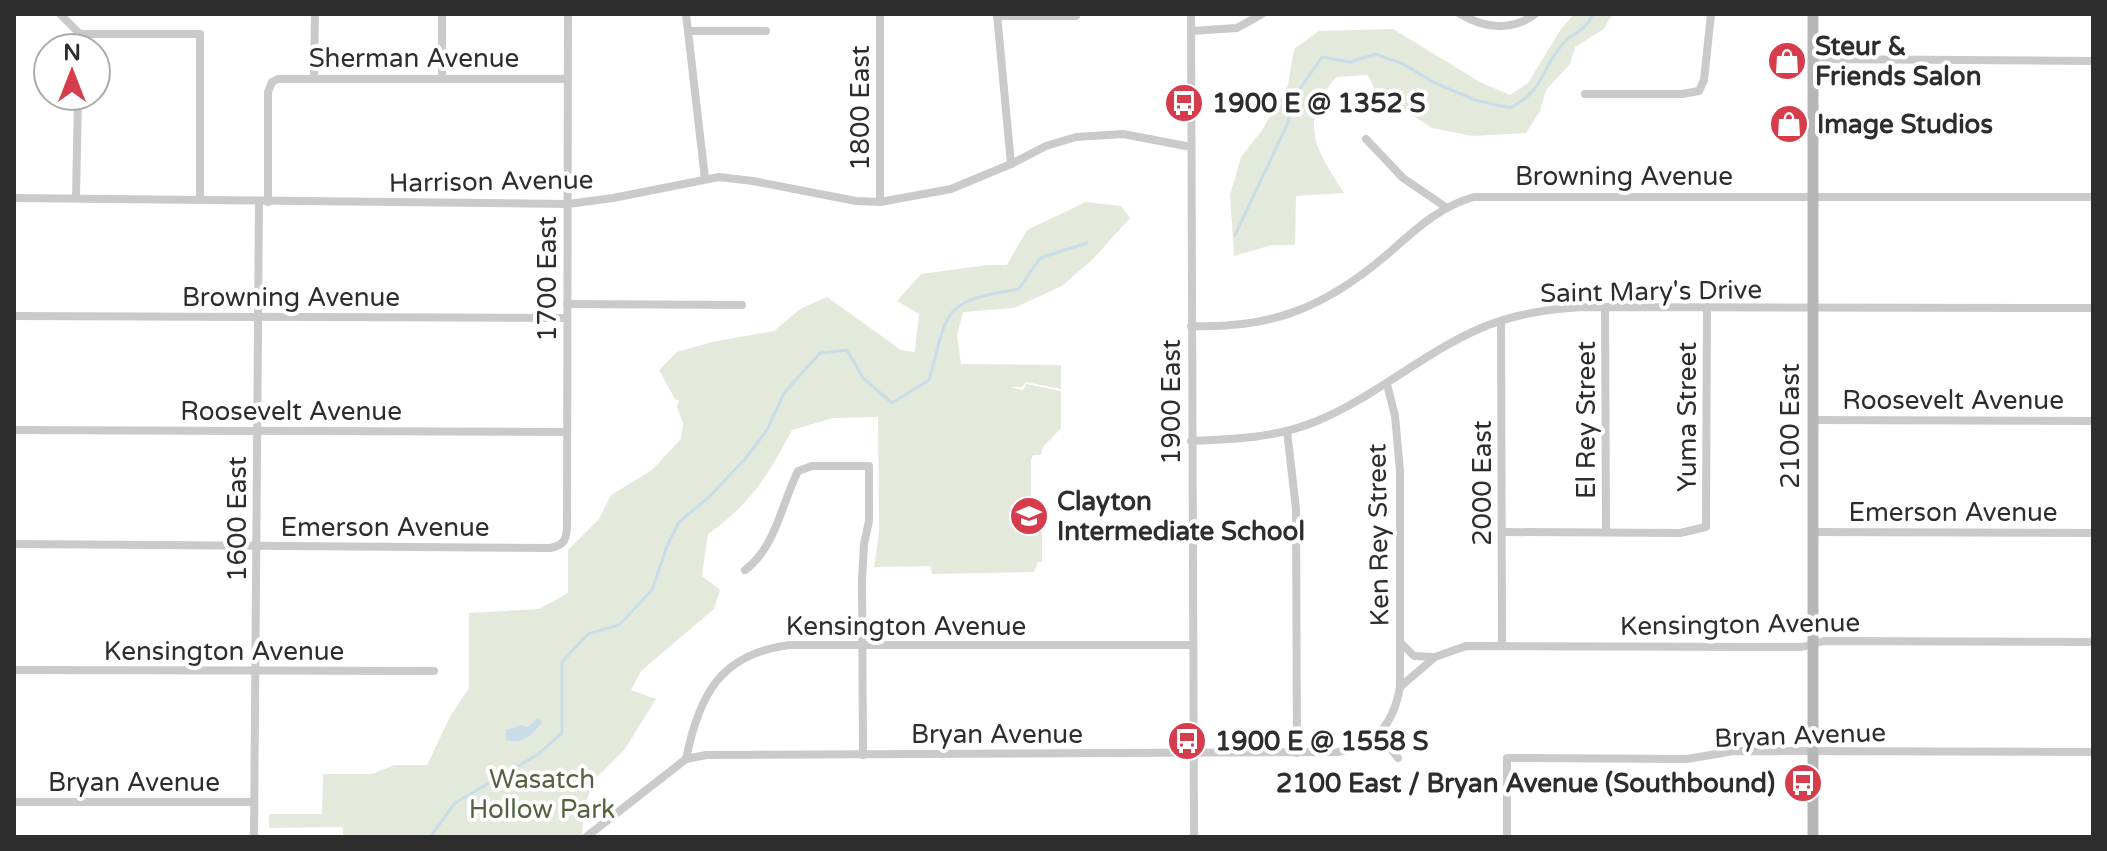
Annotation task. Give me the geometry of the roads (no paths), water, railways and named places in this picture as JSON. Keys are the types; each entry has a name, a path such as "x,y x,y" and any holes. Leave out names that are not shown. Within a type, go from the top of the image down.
{"street":[{"path":"60,14 78,32"},
{"path":"314,78 315,14"},
{"path":"442,14 442,78"},
{"name":"1700 East","path":"563,544 567,534 568,14"},
{"path":"686,14 705,179"},
{"name":"1800 East","path":"880,14 880,202"},
{"name":"1900 East","path":"1191,14 1194,837"},
{"path":"1191,31 1237,28 1262,14"},
{"path":"1460,14 1476,22 1502,26 1521,23 1535,14"},
{"path":"1585,94 1682,94 1699,91 1704,80 1711,14"},
{"name":"2100 East","path":"1813,14 1813,837"},
{"path":"1011,164 997,15 1076,16"},
{"path":"688,31 766,31"},
{"path":"112,34 200,34 200,199"},
{"path":"1813,59 2093,61"},
{"name":"Sherman Avenue","path":"268,92 272,82 278,79 568,79"},
{"name":"1600 East","path":"254,837 258,317 268,92"},
{"path":"76,198 78,112"},
{"name":"Harrison Avenue","path":"14,198 568,204 705,179 732,178 842,199 880,202 951,189 1046,146 1076,137 1123,134 1191,147"},
{"path":"1366,139 1403,178 1447,208"},
{"name":"Browning Avenue","path":"1191,326 1259,321 1314,305 1351,283 1430,218 1460,201 1489,195 2093,197"},
{"path":"567,304 742,305"},
{"name":"Saint Mary's Drive","path":"1191,441 1241,439 1287,431 1336,413 1465,336 1501,321 1541,311 1605,307 2093,308"},
{"name":"El Rey Street","path":"1605,307 1606,532"},
{"name":"Yuma Street","path":"1606,532 1680,533 1706,527 1707,307"},
{"name":"Browning Avenue","path":"14,316 567,318"},
{"name":"2000 East","path":"1501,321 1502,646"},
{"name":"Ken Rey Street","path":"1387,384 1395,416 1400,471 1400,687"},
{"name":"Roosevelt Avenue","path":"1813,420 2093,421"},
{"name":"Roosevelt Avenue","path":"14,430 567,432"},
{"path":"1287,431 1296,509 1297,753"},
{"path":"745,570 758,561 766,549 798,471 812,466 869,466 869,521 864,544 863,755"},
{"path":"1502,532 1606,532"},
{"name":"Emerson Avenue","path":"1813,532 2093,533"},
{"name":"Emerson Avenue","path":"14,544 550,548 563,544"},
{"name":"Kensington Avenue","path":"1400,687 1435,657 1466,646 1802,647 1824,641 2093,642"},
{"path":"1400,642 1414,656 1435,657"},
{"name":"Kensington Avenue","path":"686,759 710,690 720,677 746,657 765,649 789,645 1192,645"},
{"name":"Kensington Avenue","path":"14,670 434,671"},
{"path":"1398,758 1379,734 1394,711 1400,687"},
{"name":"Bryan Avenue","path":"686,759 706,755 1338,752 1353,749 1379,734"},
{"name":"Bryan Avenue","path":"1507,837 1507,758 1687,759 1734,751 2093,752"},
{"path":"586,837 686,759"},
{"name":"Bryan Avenue","path":"14,802 254,802"}],"water":[{"path":"538,718 542,722 527,738 506,740 506,730 522,725 528,727"}],"waterway":[{"path":"1235,235 1287,125 1297,93 1322,57 1350,62 1376,54 1475,100 1510,108 1530,94 1562,45 1586,26 1593,14"},
{"path":"430,837 455,803 537,755 562,733 562,662 588,634 619,625 652,590 679,522 709,497 745,459 767,430 784,393 820,353 847,350 863,378 892,403 929,380 945,324 961,305 1019,289 1040,258 1087,243"}],"place":[{"name":"Steur & Friends Salon","path":"1787,61"},
{"name":"1900 E @ 1352 S","path":"1184,103"},
{"name":"Image Studios","path":"1789,124"},
{"name":"Clayton Intermediate School","path":"1029,516"},
{"name":"1900 E @ 1558 S","path":"1187,741"},
{"name":"2100 East / Bryan Avenue (Southbound)","path":"1803,783"}],"park label":[{"name":"Wasatch Hollow Park","path":"542,794"}]}
